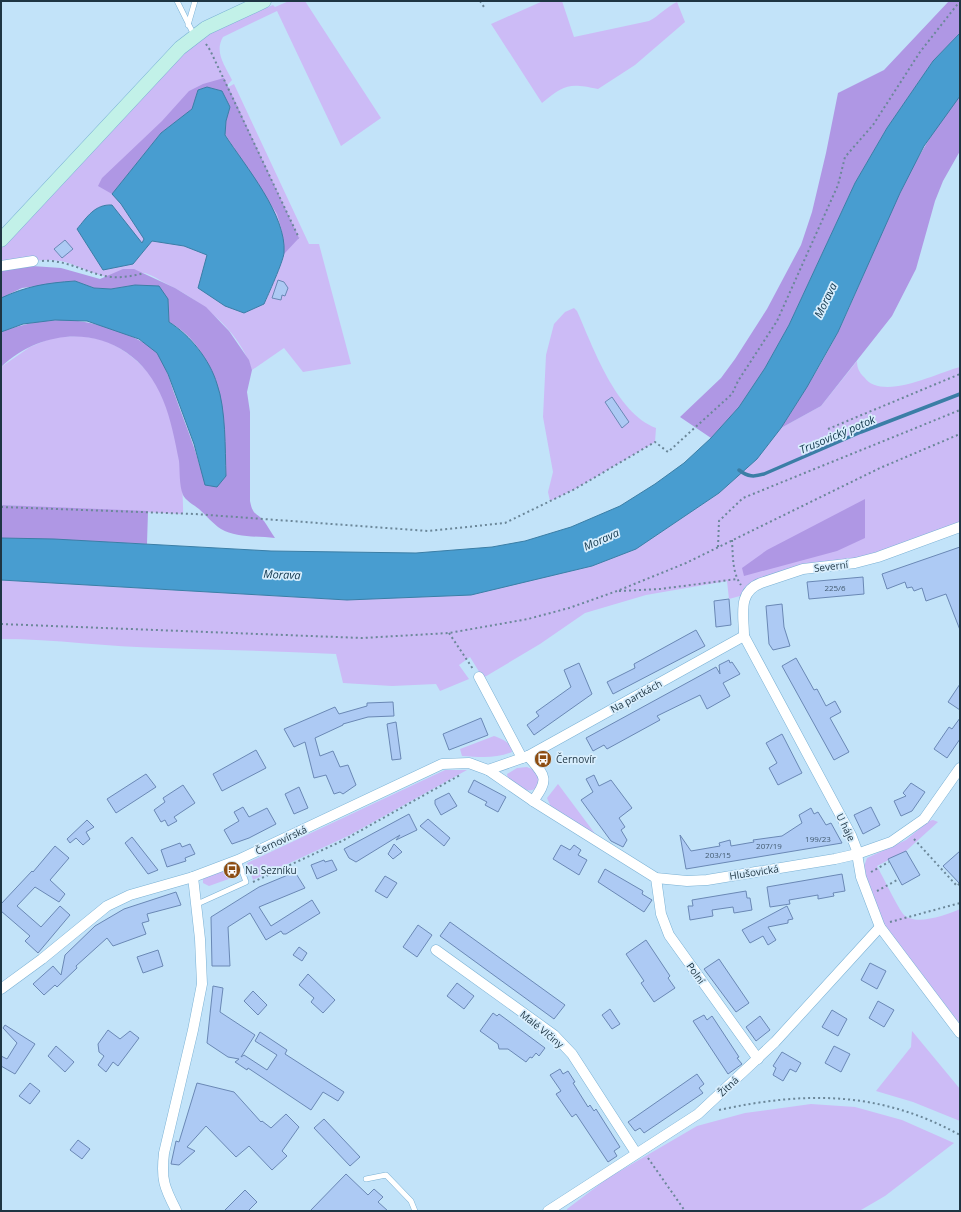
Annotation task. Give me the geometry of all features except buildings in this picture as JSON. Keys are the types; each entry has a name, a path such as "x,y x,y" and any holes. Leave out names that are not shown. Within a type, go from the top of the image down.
{"main road":[{"path":"1,240 180,48 191,31 264,1"}],"street":[{"path":"1,266 33,261"},
{"name":"Severní","path":"746,593 754,585 803,569 855,562 878,557 960,527"},
{"path":"744,636 744,609 746,593"},
{"name":"Na partkách","path":"488,770 525,757 744,636"},
{"name":"U háje","path":"744,636 847,826 854,841 861,877 867,896 880,927 960,1033"},
{"path":"479,677 525,757 544,775 543,787 533,801"},
{"name":"Černovírská","path":"1,989 42,959 107,906 130,895 193,877 238,860 442,764 468,763 488,770"},
{"name":"Hlušovická","path":"488,770 533,801 656,878 687,881 707,880 835,860 891,842 920,823 932,810 960,768"},
{"path":"176,1211 164,1189 162,1171 164,1153 202,984 200,939 193,877"},
{"name":"Polní","path":"656,878 661,914 669,936 758,1059"},
{"name":"Žitná","path":"548,1211 698,1114 758,1059 880,927"},
{"name":"Malé Vlčiny","path":"436,950 554,1035 572,1054 639,1151"}],"lane":[{"path":"177,1 191,31"},
{"path":"191,31 195,1"},
{"path":"195,905 246,882 238,860"},
{"path":"366,1179 386,1175 411,1201 415,1211"}],"path":[{"path":"480,1 484,6"},
{"path":"1,507 195,514 428,531 505,523 575,489 655,442 668,452 732,394 738,381 777,321 838,185 844,157 873,125 920,52 960,1"},
{"path":"191,31 210,50 299,238"},
{"path":"33,261 64,262 96,274 111,277 129,277 144,272"},
{"path":"828,429 960,374"},
{"path":"718,547 719,521 743,498 960,410"},
{"path":"1,624 314,638 369,638 449,633 528,619 569,608 686,564 880,468 960,434"},
{"path":"732,540 733,564 737,579 746,593"},
{"path":"617,591 660,589 737,579"},
{"path":"449,633 479,677"},
{"path":"246,882 254,882 342,841 476,766"},
{"path":"908,832 957,886 960,882"},
{"path":"861,877 889,862"},
{"path":"867,896 899,879"},
{"path":"880,927 895,919 942,909 960,903"},
{"path":"698,1114 758,1101 794,1097 842,1098 890,1106 941,1124 960,1135"},
{"path":"639,1151 685,1211"}],"shaded area":[{"path":"289,1 305,1 381,118 341,146 277,11 223,37 220,54 232,80 223,90 234,84 309,244 319,244 351,364 303,372 284,348 252,370 238,341 216,317 177,289 149,274 136,273 119,277 105,276 65,262 49,260 1,266 1,248 48,200 187,50 221,26 273,5 275,7"},
{"path":"543,1 562,1 574,37 649,21 677,2 685,22 635,65 598,89 580,86 568,87 556,92 542,103 491,24"},
{"path":"949,1 960,1 960,33 933,61 887,128 855,183 789,325 765,368 739,407 711,438 680,417 721,378 735,359 767,309 801,245 812,212 838,93 884,70"},
{"path":"224,78 299,238 284,254 282,231 277,214 225,134 226,121 230,107 222,91 207,87 198,90 192,109 161,133 112,194 98,186 102,178 162,121 189,91 203,84"},
{"path":"960,96 960,151 943,181 935,201 916,269 892,316 821,406 781,428 811,381 838,332 906,180 940,123"},
{"path":"32,266 61,268 100,279 123,269 134,269 175,288 206,307 229,331 249,360 252,370 247,392 250,412 251,506 254,512 264,521 275,538 240,535 227,532 215,525 184,497 181,487 179,461 163,400 150,376 133,358 114,345 92,338 69,337 45,341 22,351 1,367 1,332 32,323 62,320 92,323 107,327 137,339 153,349 163,363 200,467 226,476 224,434 217,390 210,369 200,351 187,335 169,322 168,299 135,285 111,289 94,288 75,281 22,288 1,298 1,269"},
{"path":"574,308 577,311 598,360 618,394 629,408 642,420 656,428 655,442 575,489 550,501 548,492 553,472 543,417 546,355 554,324 565,312"},
{"path":"83,336 107,342 116,346 139,363 154,380 168,409 173,426 180,464 183,514 1,505 1,367 30,347 54,337"},
{"path":"857,361 857,366 864,377 872,384 883,387 910,384 960,367 960,525 860,558 759,578 745,587 740,596 729,599 727,581 646,595 585,613 540,644 483,678 470,657 459,665 469,679 440,691 436,684 392,686 343,683 336,654 142,647 41,640 1,639 1,580 347,600 471,595 592,566 636,549 719,493 757,459 781,428 821,406"},
{"path":"865,499 865,538 837,551 744,576 742,568 767,550"},
{"path":"1,505 148,511 147,544 1,538"},
{"path":"494,736 508,743 512,752 494,757 462,756 460,749"},
{"path":"527,767 534,770 539,777 537,788 533,790 526,790 508,780 507,774 517,768"},
{"path":"445,770 467,770 348,836 253,880 247,863"},
{"path":"558,784 596,835 551,807 547,798"},
{"path":"933,820 938,822 906,851 877,866 902,912 909,918 923,920 960,909 960,1024 884,925 863,869 867,858 906,840 929,821"},
{"path":"231,867 237,869 237,876 209,886 203,883 203,879"},
{"path":"912,1031 960,1089 960,1121 913,1102 876,1091 911,1047"},
{"path":"811,1104 855,1107 902,1120 954,1143 885,1196 861,1211 567,1211 567,1209 608,1178 697,1126 745,1113"}],"water":[{"name":"Morava","path":"960,33 960,96 924,146 900,193 838,332 807,387 781,428 757,459 719,493 636,549 592,566 471,595 347,600 1,580 1,538 54,539 271,551 416,553 492,547 525,541 571,527 620,506 655,484 684,463 711,438 739,407 765,368 789,325 855,183 887,128 933,61"},
{"path":"207,87 222,91 230,107 226,121 225,135 263,191 279,223 283,238 283,257 264,304 244,313 225,306 198,288 207,255 184,246 152,241 133,264 103,270 77,229 96,209 106,205 112,205 142,243 144,239 121,204 112,194 161,133 192,109 198,90"},
{"path":"75,281 94,288 111,289 135,285 159,286 168,299 169,322 177,327 192,341 204,357 214,375 220,394 224,429 226,476 217,487 205,485 194,444 168,374 157,353 139,339 87,321 55,320 23,324 1,332 1,298 37,286"}],"waterway":[{"name":"Trusovický potok","path":"739,470 751,476 764,474 861,432 960,394"}],"place":[{"name":"Černovír","path":"543,759"},
{"name":"Na Sezníku","path":"232,870"}]}
